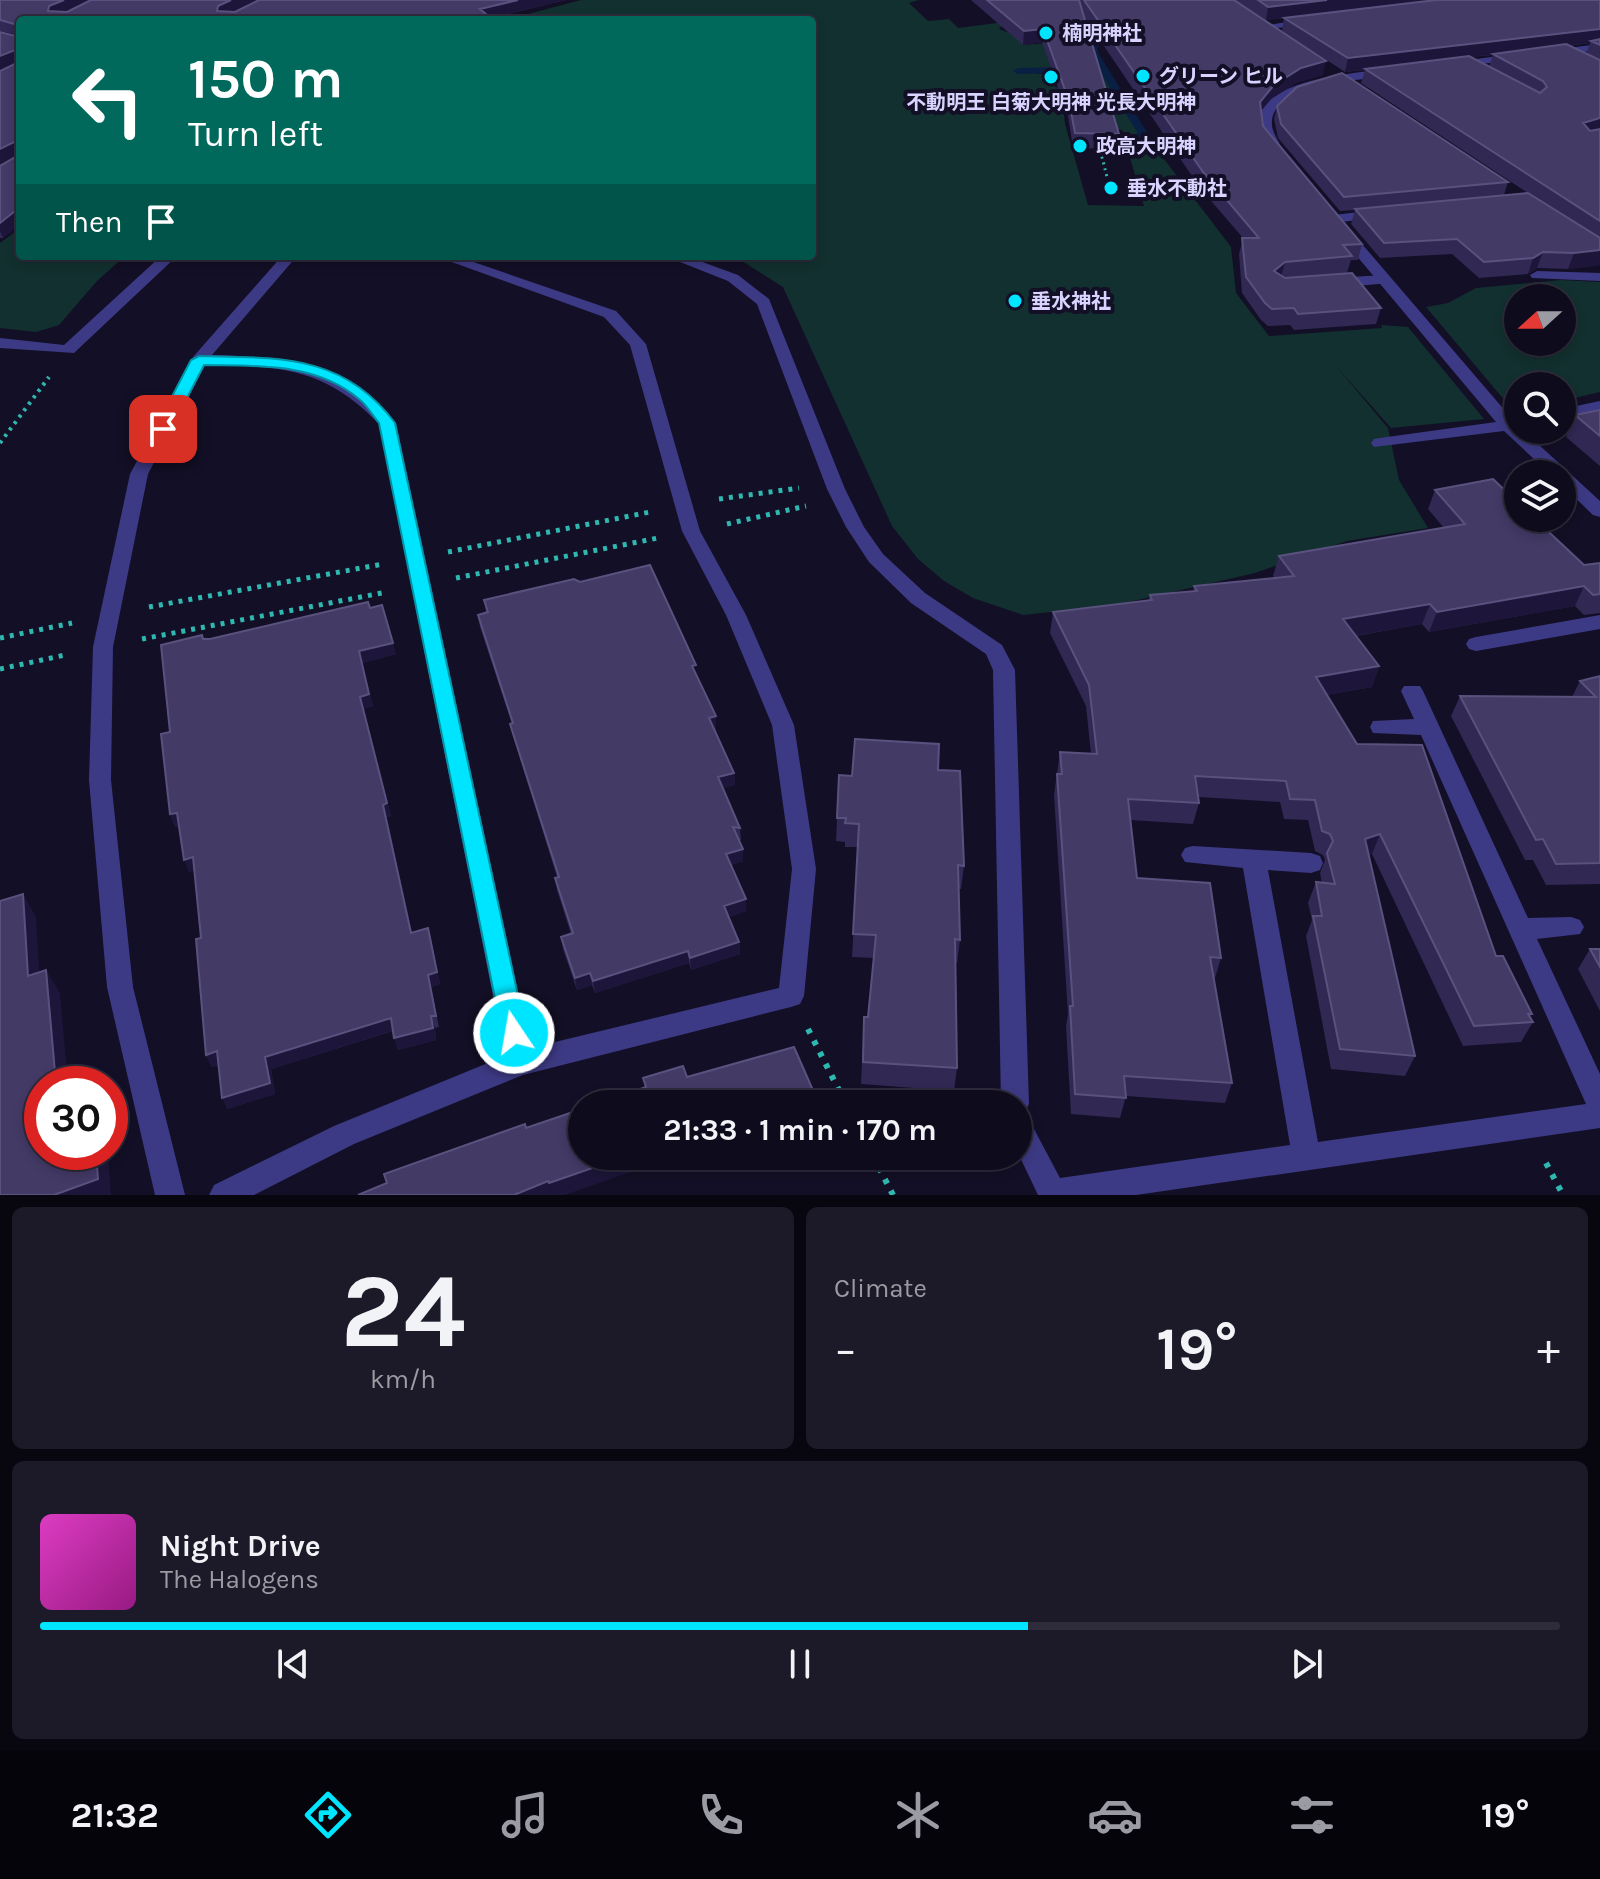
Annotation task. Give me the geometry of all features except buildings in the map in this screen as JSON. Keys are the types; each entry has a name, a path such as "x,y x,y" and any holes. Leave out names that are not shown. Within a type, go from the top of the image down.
{"street":[{"path":"1276,35 1258,23 1324,20"},
{"path":"1536,55 1600,47"},
{"path":"1564,52 1588,64"},
{"path":"1435,67 1522,57"},
{"path":"1466,63 1479,71"},
{"path":"1284,159 1266,132 1268,111 1279,99 1297,89 1404,71"},
{"path":"1396,213 1328,213 1504,414"},
{"path":"0,343 68,350 166,260"},
{"path":"170,1195 120,987 100,780 103,647 139,474 199,360 286,260"},
{"path":"224,1195 344,1135 520,1063 791,996 804,869 783,725 736,615 691,531 638,344 610,314 454,260"},
{"path":"683,260 733,278 764,302 836,489 855,527 876,558 918,598 995,650 1004,670 1015,1090"},
{"path":"1537,275 1600,277"},
{"path":"1311,284 1385,280"},
{"path":"199,360 281,362 326,373 365,396 387,423 520,1063"},
{"path":"1576,411 1600,406"},
{"path":"1380,443 1504,426"},
{"path":"1532,444 1547,460"},
{"path":"1576,489 1600,511"},
{"path":"1476,644 1600,622"},
{"path":"1412,691 1600,1104"},
{"path":"1381,727 1428,727"},
{"path":"1193,855 1311,863"},
{"path":"1254,860 1307,1158"},
{"path":"1519,929 1571,927"},
{"path":"1032,1154 1050,1194 1600,1115"}],"path":[{"path":"1096,133 1107,177"},
{"path":"0,443 68,350"},
{"path":"791,996 839,1090"},
{"path":"880,1170 893,1195"}],"green space":[{"name":"垂水神社","path":"581,0 919,0 909,3 928,21 949,19 958,28 1005,22 999,29 1012,34 1023,45 1049,43 1053,70 1015,71 1051,75 1054,86 1061,89 1065,124 1088,205 1144,206 1122,130 1104,129 1085,31 1104,36 1096,39 1090,53 1100,68 1106,70 1145,134 1231,247 1236,293 1269,336 1382,328 1381,325 1408,327 1484,419 1391,428 1336,366 1388,428 1399,480 1428,528 1347,541 1255,573 1116,605 1023,615 973,598 944,581 918,559 892,526 783,287 740,260 816,260 816,16 520,16"},
{"path":"16,231 16,260 121,260 97,281 59,325 36,332 0,328 0,243"},
{"path":"1561,280 1600,282 1600,392 1576,398 1576,372 1504,372 1504,400 1426,307 1448,303 1476,288 1504,285 1504,356 1576,356 1576,284 1518,284"}],"waterway":[{"path":"1118,33 1101,39 1092,47 1094,54 1142,132 1141,139 1156,152"},
{"path":"1018,71 1072,70"}],"place":[{"name":"楠明神社","path":"1046,33"},
{"name":"グリーン ヒル","path":"1143,76"},
{"name":"不動明王 白菊大明神 光長大明神","path":"1051,77"},
{"name":"政高大明神","path":"1080,146"},
{"name":"垂水不動社","path":"1111,188"},
{"name":"垂水神社","path":"1015,301"}],"route":[{"path":"163,429 199,360 281,362 326,373 365,396 387,423 514,1033"}]}
